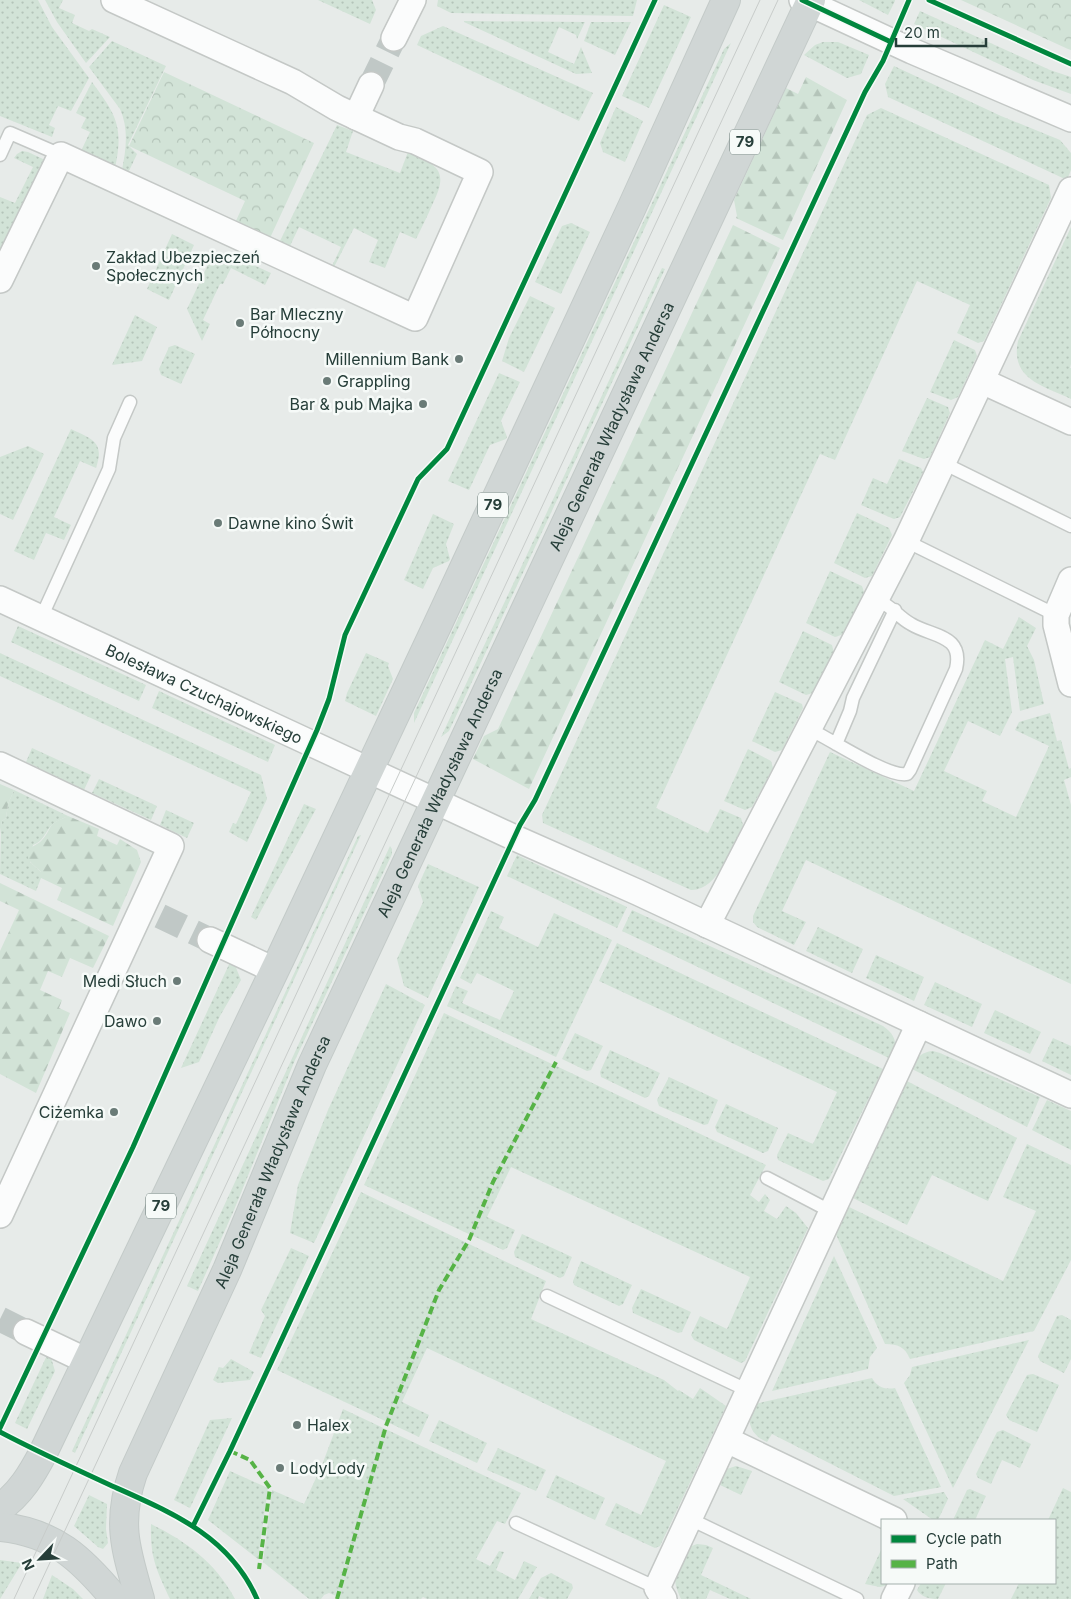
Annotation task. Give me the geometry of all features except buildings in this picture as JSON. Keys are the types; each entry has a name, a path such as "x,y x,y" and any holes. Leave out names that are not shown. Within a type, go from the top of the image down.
{"main road":[{"name":"79","path":"0,1508 19,1491 34,1470 87,1361 368,770 632,207 726,0"},
{"name":"Aleja Generała Władysława Andersa","path":"140,1599 123,1531 124,1504 133,1473 250,1217 312,1065 807,1"},
{"path":"0,1527 26,1531 43,1536 58,1544 75,1558 115,1599"}],"street":[{"path":"0,280 60,155 416,318 480,172 415,141 356,117 293,82 114,0"},
{"path":"394,38 413,0"},
{"path":"807,1 912,51 1071,119"},
{"path":"356,117 371,85"},
{"path":"707,925 809,729 886,604 906,541 1071,190"},
{"path":"982,380 1071,422"},
{"path":"1071,580 1056,615 1056,625 1071,684"},
{"name":"Bolesława Czuchajowskiego","path":"0,599 1071,1095"},
{"path":"0,765 171,846 151,912 0,1215"},
{"path":"210,940 274,970"},
{"path":"660,1593 690,1519 920,1024"},
{"path":"26,1332 87,1361"},
{"path":"727,1440 892,1519"},
{"path":"894,1599 902,1584"}],"lane":[{"path":"0,155 10,133 60,155"},
{"path":"41,618 109,469 114,438 130,402"},
{"path":"943,463 1071,526"},
{"path":"906,541 1056,615"},
{"path":"809,729 849,752 896,774 907,774 956,668 957,656 953,644 941,635 910,624 886,604 853,698 850,712 836,744"},
{"path":"767,1178 832,1212"},
{"path":"547,1296 749,1391"},
{"path":"690,1519 856,1599"},
{"path":"516,1523 660,1593"}],"green space":[{"path":"0,0 38,0 52,27 89,78 71,111 58,106 49,125 55,128 52,137 0,116"},
{"path":"45,0 63,0 59,8 75,15 72,23 89,31 92,29 110,37 86,63 57,22"},
{"path":"318,0 372,0 376,10 370,24"},
{"path":"438,0 637,0 633,16 451,13 437,6"},
{"path":"859,0 895,0 895,1 888,15"},
{"path":"961,0 1071,0 1071,50 1068,49"},
{"path":"664,5 691,17 649,108 622,96"},
{"path":"920,11 1050,70 1071,77 1071,94 1033,80 914,24"},
{"path":"464,21 585,22 577,39 576,35 559,27 548,52 574,64 581,47 592,73 576,74"},
{"path":"591,22 631,22 615,55 584,41"},
{"path":"443,26 593,93 579,121 417,45 421,36"},
{"path":"112,41 166,66 128,145 137,154 128,173 122,170 126,140 123,117 120,109 89,67"},
{"path":"823,42 838,42 869,55 861,74 847,78 804,55 815,45"},
{"path":"731,43 414,723 414,713 724,49"},
{"path":"894,66 1001,116 1060,140 1071,153 1071,170 1067,180 888,97 885,84"},
{"path":"164,72 314,143 270,238 235,223 245,201 129,146"},
{"path":"806,77 847,100 783,240 736,218 734,200 786,88 798,94"},
{"path":"92,82 107,103 116,122 119,141 115,168 81,151 90,132 81,128 86,118 76,113"},
{"path":"616,107 643,121 625,162 603,152 600,143"},
{"path":"881,108 1049,185 1051,198 984,341 978,343 957,333 970,305 917,281 835,460 820,454 656,808 708,833 720,809 741,818 743,825 717,875 701,888 691,890 543,823 542,815 867,115"},
{"path":"337,125 353,131 346,152 400,173 408,152 427,161 438,170 440,183 438,192 416,239 400,232 385,268 369,262 378,240 354,228 333,269 331,268 341,247 299,227 289,248 279,243"},
{"path":"22,151 45,160 0,265 0,197 15,203 33,167 14,158"},
{"path":"571,223 590,232 561,294 535,282 562,226"},
{"path":"733,225 780,248 529,789 473,759 484,736 498,729"},
{"path":"1071,227 1071,399 1031,380 1019,365 1017,354 1018,341"},
{"path":"172,234 194,245 169,300 147,289"},
{"path":"227,253 271,273 265,285 231,268 223,284 220,284 203,320 210,324 202,341 187,309 213,254"},
{"path":"662,268 665,269 449,731 441,737"},
{"path":"530,296 555,308 524,372 502,361 509,338"},
{"path":"135,315 157,327 142,361 112,365"},
{"path":"954,340 975,350 977,356 958,397 951,400 930,392"},
{"path":"175,345 195,354 181,384 161,375 159,369 169,347"},
{"path":"499,373 520,382 501,421 507,437 490,445 469,490 448,481"},
{"path":"927,398 948,407 950,413 930,457 924,459 902,451"},
{"path":"71,429 91,439 98,447 96,468 80,461 54,517 71,525 64,540 46,533 34,560 14,551"},
{"path":"28,446 44,454 13,520 0,514 0,457"},
{"path":"899,459 921,468 923,472 900,517 894,519 861,505 873,478 887,484"},
{"path":"857,513 889,528 892,535 872,576 865,578 834,563"},
{"path":"433,514 454,524 446,544 450,559 433,568 423,589 404,580"},
{"path":"830,571 862,586 864,592 844,634 835,637 806,623"},
{"path":"1019,617 1036,628 1027,646 1034,660 1044,704 1020,711 1013,657 1005,659 1012,712 1000,736 968,721 944,771 987,791 982,801 1016,817 1049,746 1015,730 1019,722 1050,713 1057,741 1061,740 1069,769 1071,768 1071,777 1064,780 1071,805 1071,984 806,860 782,911 806,922 794,945 757,927 753,922 753,916 830,752 914,791 985,640 1003,649"},
{"path":"18,626 146,685 139,701 11,642"},
{"path":"803,631 832,645 834,653 813,693 806,695 779,682"},
{"path":"0,653 261,775 267,799 247,842 229,832 233,823 236,824 251,792 0,676"},
{"path":"366,653 389,663 388,666 393,679 376,716 345,701"},
{"path":"159,691 275,745 268,762 152,708"},
{"path":"775,692 802,704 803,708 782,750 775,752 752,741"},
{"path":"32,748 91,775 84,790 26,762"},
{"path":"748,749 771,761 773,768 752,807 745,810 724,801"},
{"path":"99,779 157,806 151,820 92,793"},
{"path":"0,784 14,790 8,804 6,818 2,821 0,834"},
{"path":"14,790 68,816 52,825 41,840 33,845 30,862 41,872 41,878 36,891 0,874 1,826 2,821 6,818 8,804"},
{"path":"304,804 316,809 256,920 251,917"},
{"path":"166,810 194,823 187,838 160,825"},
{"path":"68,816 99,829 97,836 117,845 120,839 137,850 141,862 113,926 57,900 62,888 41,878 41,872 31,863 28,857 31,848 40,842 51,826"},
{"path":"361,835 75,1453 72,1451 358,836"},
{"path":"390,846 392,854 295,1060 234,1210 198,1291 187,1286"},
{"path":"517,855 627,907 617,928 507,876"},
{"path":"428,864 479,887 428,998 404,986 397,959 423,902 418,886"},
{"path":"0,883 109,936 93,968 70,958 62,977 48,971 40,990 62,1000 59,1008 70,1013 36,1093 0,1074 0,951 19,910 0,901"},
{"path":"632,910 883,1026 891,1033 895,1041 893,1060 622,931"},
{"path":"491,911 504,917 499,928 538,947 554,913 612,940 556,1057 447,1006 456,986 468,991 462,1003 500,1020 514,991 477,973 471,984 460,978"},
{"path":"818,927 863,949 852,973 806,951"},
{"path":"617,943 883,1069 829,1179 823,1181 778,1160 777,1155 788,1133 813,1144 837,1092 599,981"},
{"path":"876,955 924,977 914,1001 866,978"},
{"path":"232,958 241,980 220,1016 199,1062 181,1068"},
{"path":"935,982 982,1004 972,1027 924,1005"},
{"path":"386,984 425,1005 314,1243 290,1233 298,1185 328,1110"},
{"path":"995,1010 1041,1032 1030,1054 984,1033"},
{"path":"444,1013 766,1165 750,1195 759,1202 765,1194 770,1200 764,1211 777,1219 786,1206 796,1213 808,1228 745,1361 741,1363 694,1340 691,1335 700,1316 727,1329 750,1277 511,1167 487,1217 515,1230 507,1248 503,1250 364,1185"},
{"path":"575,1033 603,1046 591,1070 587,1071 562,1059"},
{"path":"1053,1038 1071,1046 1071,1075 1042,1061"},
{"path":"610,1050 660,1073 649,1096 645,1098 601,1077 600,1072"},
{"path":"933,1051 1040,1097 1027,1127 910,1068 919,1056"},
{"path":"669,1077 718,1100 708,1124 704,1125 659,1106 657,1100"},
{"path":"905,1080 1017,1138 988,1201 932,1175 907,1225 849,1196"},
{"path":"1047,1100 1071,1111 1071,1150 1032,1130"},
{"path":"726,1104 778,1128 768,1151 763,1153 717,1132 715,1127"},
{"path":"1027,1144 1071,1165 1071,1260 1034,1331 910,1359 900,1347 885,1344 834,1230 847,1206 1003,1281 1036,1211 1003,1197"},
{"path":"361,1192 546,1281 531,1319 664,1380 678,1391 693,1399 700,1388 726,1406 660,1546 655,1548 605,1525 616,1503 641,1515 666,1461 427,1348 402,1402 429,1415 419,1437 277,1370"},
{"path":"522,1234 572,1257 564,1276 560,1278 515,1257 514,1252"},
{"path":"291,1248 309,1256 261,1358 249,1353 265,1316 261,1310"},
{"path":"834,1256 877,1348 870,1357 868,1369 772,1391"},
{"path":"581,1261 632,1285 623,1304 619,1306 574,1285 573,1281"},
{"path":"641,1289 691,1312 682,1332 678,1333 633,1313 632,1308"},
{"path":"1062,1315 1071,1320 1071,1359 1064,1373 1040,1361 1038,1356 1057,1316"},
{"path":"1029,1340 953,1488 904,1383 910,1375 912,1367"},
{"path":"49,1351 55,1371 27,1429 15,1423"},
{"path":"231,1359 254,1372 250,1380 218,1383 213,1380 219,1367 223,1368"},
{"path":"1033,1374 1059,1385 1037,1432 1009,1420 1006,1415 1027,1375"},
{"path":"872,1378 876,1384 882,1387 888,1389 895,1388 941,1487 894,1496 772,1434 767,1442 757,1436 751,1427 749,1417 750,1405"},
{"path":"343,1409 521,1493 505,1524 497,1521 476,1559 490,1566 499,1551 504,1552 496,1570 515,1580 524,1561 537,1567 518,1599 427,1599 423,1597 421,1599 338,1599 329,1593 321,1599 309,1599 263,1562 272,1490 304,1504 322,1465"},
{"path":"232,1418 190,1508 174,1500 210,1420"},
{"path":"439,1420 487,1443 477,1463 429,1441"},
{"path":"1003,1430 1031,1444 1020,1468 1002,1460 991,1484 978,1478 976,1474 997,1432"},
{"path":"498,1448 546,1470 536,1491 487,1470"},
{"path":"736,1466 752,1471 741,1495 720,1485 713,1499 712,1491 724,1470"},
{"path":"230,1471 268,1488 258,1559 208,1520"},
{"path":"556,1475 605,1498 595,1520 546,1497"},
{"path":"1063,1488 1071,1492 1071,1599 1011,1599 1018,1584 1056,1584 1056,1519 1048,1519"},
{"path":"970,1489 986,1496 975,1519 953,1519 967,1490"},
{"path":"944,1492 948,1499 938,1519 932,1519 903,1499"},
{"path":"89,1495 107,1504 106,1529 108,1543 103,1549 98,1547 74,1526"},
{"path":"151,1524 199,1554 218,1574 235,1599 170,1599 155,1563"},
{"path":"697,1544 713,1548 701,1575 751,1599 730,1599 710,1590 706,1599 681,1599 677,1590 676,1572 689,1547"},
{"path":"881,1550 881,1584 888,1584 880,1587 865,1584"},
{"path":"0,1560 22,1563 0,1599"},
{"path":"551,1573 572,1584 573,1588 567,1599 546,1599 539,1596 538,1599 529,1599 541,1578"},
{"path":"52,1575 73,1589 83,1599 43,1599"},
{"path":"920,1584 946,1584 938,1599 926,1597 917,1590"}],"tunnel":[{"path":"371,85 394,38"},
{"path":"160,916 210,940"},
{"path":"0,1319 26,1332"}],"tram line":[{"path":"14,1599 760,0"},
{"path":"33,1599 778,0"}],"marked path":[{"path":"337,1599 386,1426 439,1290 469,1240 493,1182 556,1062"},
{"path":"230,1451 250,1460 270,1488 259,1569"}],"cycle path":[{"path":"0,1428 133,1147 317,730 329,699 345,635 418,479 447,449 655,0"},
{"path":"802,0 891,42"},
{"path":"193,1526 230,1451 520,825 535,800 865,92 883,61 909,0"},
{"path":"929,0 1071,64"},
{"path":"0,1432 154,1505 195,1528 231,1558 245,1577 257,1599"}],"place":[{"name":"Zakład Ubezpieczeń Społecznych","path":"96,266"},
{"name":"Bar Mleczny Północny","path":"240,323"},
{"name":"Millennium Bank","path":"459,359"},
{"name":"Grappling","path":"327,381"},
{"name":"Bar & pub Majka","path":"423,404"},
{"name":"Dawne kino Świt","path":"218,523"},
{"name":"Medi Słuch","path":"177,981"},
{"name":"Dawo","path":"157,1021"},
{"name":"Ciżemka","path":"114,1112"},
{"name":"Halex","path":"297,1425"},
{"name":"LodyLody","path":"280,1468"}]}
